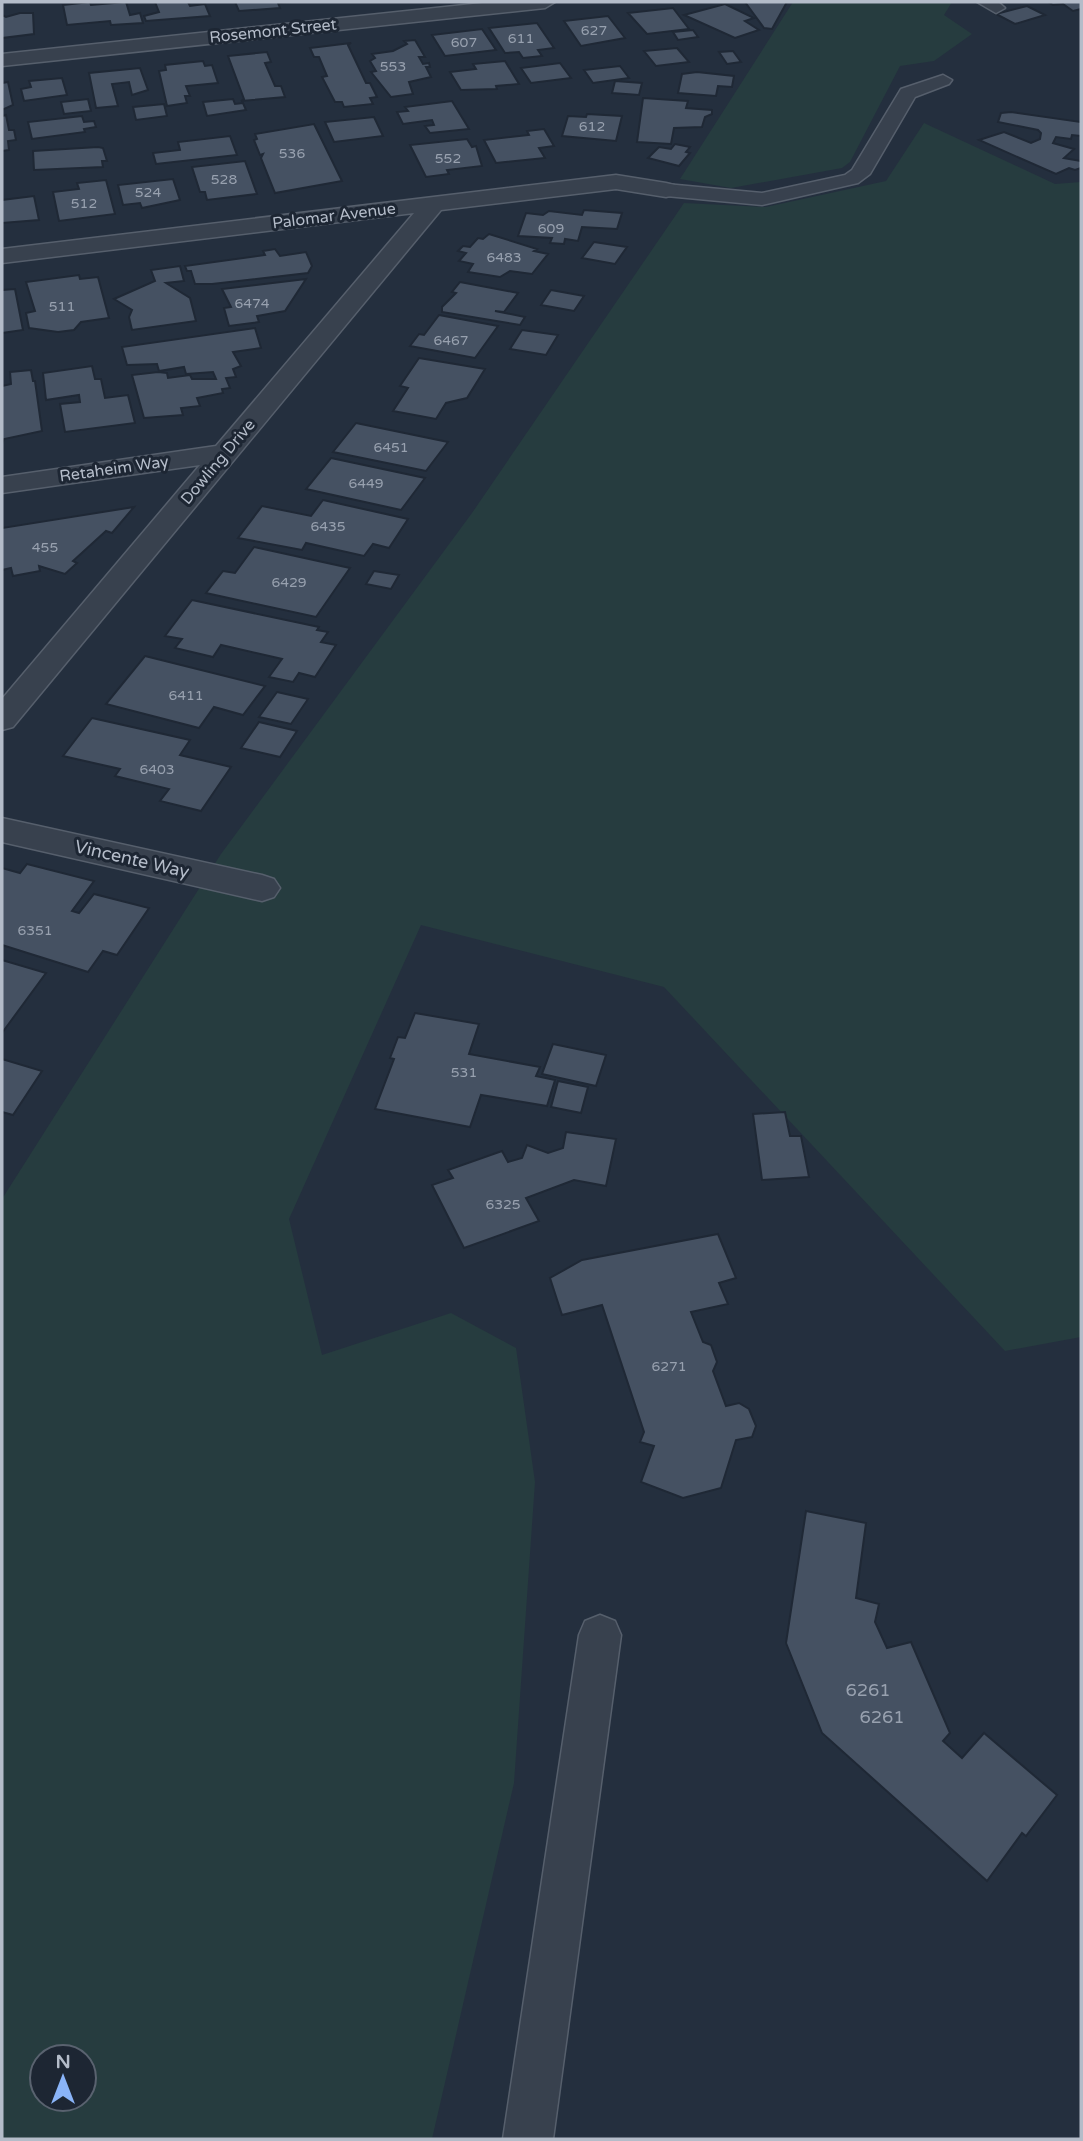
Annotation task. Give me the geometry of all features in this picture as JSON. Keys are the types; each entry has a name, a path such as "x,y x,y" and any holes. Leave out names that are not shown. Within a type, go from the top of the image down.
{"street":[{"name":"Rosemont Street","path":"2,60 545,2"},
{"name":"Palomar Avenue","path":"2,256 616,182 666,190"},
{"name":"Dowling Drive","path":"2,720 434,204"},
{"name":"Retaheim Way","path":"2,485 226,453"},
{"name":"Vincente Way","path":"2,830 262,888"}],"lane":[{"path":"666,190 762,199 851,179 860,174 908,93 943,80"},
{"path":"528,2139 600,1635"}],"green space":[{"path":"793,2 952,2 944,15 972,34 934,61 900,66 850,162 842,168 731,188 680,179"},
{"path":"924,123 1055,184 1081,182 1081,1337 1005,1351 664,987 421,925 289,1219 322,1355 451,1313 516,1348 535,1482 514,1783 432,2139 2,2139 2,1199 221,854 472,513 684,203 766,207 886,181"}],"building":[{"path":"90,2 91,5 126,2 130,15 140,13 143,23 111,25 110,21 67,25 63,5"},
{"path":"155,2 188,2 190,6 205,4 210,16 146,21 144,16 159,12"},
{"path":"235,2 291,2 278,3 280,8 239,11"},
{"path":"745,2 787,2 772,29 764,28"},
{"path":"1048,2 1081,2 1081,9 1073,11 1063,4 1053,5"},
{"path":"725,4 754,18 745,21 759,30 735,38 684,15"},
{"path":"1027,6 1045,15 1015,24 996,14"},
{"path":"673,8 689,29 647,34 628,13"},
{"path":"33,13 34,34 2,38 2,15 6,17"},
{"path":"608,16 625,38 581,46 564,21"},
{"path":"537,23 554,48 538,50 542,56 523,58 519,52 505,53 489,28"},
{"path":"482,29 496,50 445,56 432,35"},
{"path":"693,30 698,37 678,40 673,32"},
{"path":"415,40 425,57 419,57 423,64 429,63 430,67 426,67 431,77 409,82 413,94 391,97 371,72 376,71 370,61 375,58 372,54 393,51 407,44 404,41"},
{"path":"351,43 348,45 366,83 370,83 377,97 370,98 373,104 344,107 342,102 335,102 322,77 327,76 319,57 314,57 310,48"},
{"path":"677,48 689,62 656,66 644,51"},
{"path":"733,51 741,62 727,64 719,52"},
{"path":"267,52 271,62 265,63 275,86 281,86 285,97 241,101 244,99 228,56"},
{"path":"203,61 205,66 212,65 218,83 186,86 190,96 185,96 187,103 167,106 159,71 166,70 165,65"},
{"path":"505,61 519,84 496,86 497,89 461,90 450,72 476,69 473,64"},
{"path":"560,63 571,78 531,83 521,68"},
{"path":"620,66 629,78 593,83 584,70"},
{"path":"140,68 148,90 132,95 129,82 112,84 118,106 96,108 89,73"},
{"path":"697,72 734,76 732,87 718,86 716,96 678,93 682,74"},
{"path":"62,78 67,95 24,101 21,89 31,87 29,81"},
{"path":"615,81 642,83 639,95 612,93"},
{"path":"8,82 13,105 2,110 2,83"},
{"path":"643,98 688,101 686,108 712,110 712,114 705,117 702,127 674,128 671,144 637,142"},
{"path":"88,99 91,111 64,114 61,102"},
{"path":"233,99 235,104 243,103 246,110 207,116 203,102"},
{"path":"452,101 469,129 430,133 425,126 434,125 432,120 403,124 397,112 408,111 405,107"},
{"path":"164,104 167,116 136,120 133,107"},
{"path":"1011,112 1081,122 1081,136 1072,135 1071,139 1056,137 1053,143 1074,149 1064,158 1081,161 1081,168 1069,168 1056,174 979,140 1004,132 1031,143 1040,139 1041,133 1038,130 998,122 1001,113"},
{"path":"587,114 622,116 616,141 562,136 568,116 586,117"},
{"path":"6,115 9,130 14,130 16,140 8,141 9,150 2,151 2,116"},
{"path":"82,116 84,122 94,121 96,127 84,129 85,132 32,139 28,122"},
{"path":"374,117 383,136 334,142 325,122"},
{"path":"314,124 342,181 275,193 261,158 263,154 260,155 254,140 257,139 255,134"},
{"path":"544,129 554,146 539,148 545,158 496,163 484,140 529,135 527,131"},
{"path":"230,136 237,155 156,164 153,153 180,150 178,142"},
{"path":"467,139 472,147 476,146 482,166 447,170 449,174 426,177 410,145"},
{"path":"675,144 690,147 686,152 690,153 679,166 648,158 659,147 671,149"},
{"path":"103,148 107,161 102,161 103,167 34,170 33,151"},
{"path":"245,161 257,194 207,200 205,192 200,192 192,167"},
{"path":"173,179 180,200 142,208 140,203 123,205 118,185"},
{"path":"106,180 115,214 59,221 53,192 79,189 77,183"},
{"path":"34,196 39,220 2,223 2,200"},
{"path":"584,210 622,213 617,229 582,227 578,241 565,239 564,244 550,243 552,238 518,236 526,213 543,215 549,211 582,215"},
{"path":"489,234 548,254 532,274 510,271 500,277 468,272 473,264 459,261 466,253 458,251 463,246 470,247 478,238 483,239"},
{"path":"594,242 627,247 615,264 582,258"},
{"path":"275,249 280,256 306,252 312,266 308,273 195,284 191,271 187,271 185,266 265,255 263,251"},
{"path":"180,266 184,281 166,283 190,298 196,321 132,330 129,317 132,310 114,299 155,281 151,270"},
{"path":"79,275 80,279 98,277 109,318 81,322 74,330 58,332 29,328 26,313 35,311 26,282"},
{"path":"306,279 285,311 257,316 259,322 229,326 224,308 231,307 222,289"},
{"path":"460,282 518,293 504,312 495,311 525,317 520,325 442,312 442,307 456,293 452,292"},
{"path":"15,289 23,330 2,333 2,290"},
{"path":"551,290 584,296 574,311 541,305"},
{"path":"439,315 498,326 475,358 410,346 419,334 424,335"},
{"path":"255,328 261,348 233,352 241,366 233,369 236,377 226,378 230,388 222,389 223,393 197,398 200,406 181,408 183,415 144,418 132,375 158,372 167,373 168,378 190,375 192,379 216,379 213,372 186,374 184,367 159,371 157,364 127,365 122,347"},
{"path":"522,330 558,335 546,355 510,349"},
{"path":"419,358 485,369 467,398 446,403 436,419 393,411 408,388 400,386"},
{"path":"92,366 95,379 101,379 105,398 128,395 135,423 65,432 60,404 80,402 79,395 46,400 43,373"},
{"path":"31,370 42,431 4,439 2,444 2,386 11,384 10,372"},
{"path":"356,423 448,442 426,471 333,452"},
{"path":"331,458 425,478 401,510 306,489"},
{"path":"323,500 408,519 389,548 373,544 364,556 306,543 302,550 238,538 262,506 311,516"},
{"path":"134,507 112,533 106,531 73,561 77,563 65,574 39,566 40,571 13,576 11,568 2,570 2,528"},
{"path":"254,547 350,568 316,617 206,593 223,571 235,573"},
{"path":"374,571 399,575 391,589 366,584"},
{"path":"192,600 319,627 317,630 328,632 321,642 336,645 315,677 299,673 293,682 269,677 282,659 221,645 213,657 175,648 182,639 165,636"},
{"path":"145,656 265,686 243,715 214,707 199,728 106,704"},
{"path":"277,692 308,699 291,724 259,717"},
{"path":"92,718 190,740 180,755 231,767 201,811 160,801 169,789 115,776 120,769 63,756"},
{"path":"259,722 297,731 280,757 241,748"},
{"path":"27,864 94,881 72,911 79,913 94,894 149,908 117,955 103,951 88,972 2,945 2,868 20,873"},
{"path":"2,960 46,973 2,1033"},
{"path":"415,1013 479,1024 469,1054 540,1067 536,1076 555,1080 547,1106 481,1095 470,1127 375,1109 394,1059 390,1058 398,1037 405,1038"},
{"path":"553,1044 606,1055 596,1086 542,1074"},
{"path":"2,1059 42,1071 13,1115 2,1112"},
{"path":"558,1081 588,1087 581,1113 551,1107"},
{"path":"785,1112 790,1136 801,1136 809,1177 762,1180 753,1114"},
{"path":"566,1132 616,1139 606,1186 574,1180 526,1198 539,1221 464,1248 432,1185 453,1178 448,1170 502,1151 508,1162 522,1158 527,1145 548,1153 563,1148"},
{"path":"718,1234 736,1278 719,1283 728,1304 691,1312 703,1342 711,1345 717,1362 713,1371 726,1406 739,1403 749,1409 756,1426 752,1437 736,1440 721,1488 683,1498 641,1482 654,1446 640,1442 644,1432 602,1305 562,1315 550,1278 582,1260"},
{"path":"806,1511 866,1523 856,1598 879,1604 875,1622 887,1648 911,1642 950,1733 943,1741 962,1758 984,1733 1057,1795 1026,1836 1022,1833 987,1881 822,1733 786,1643"}]}
